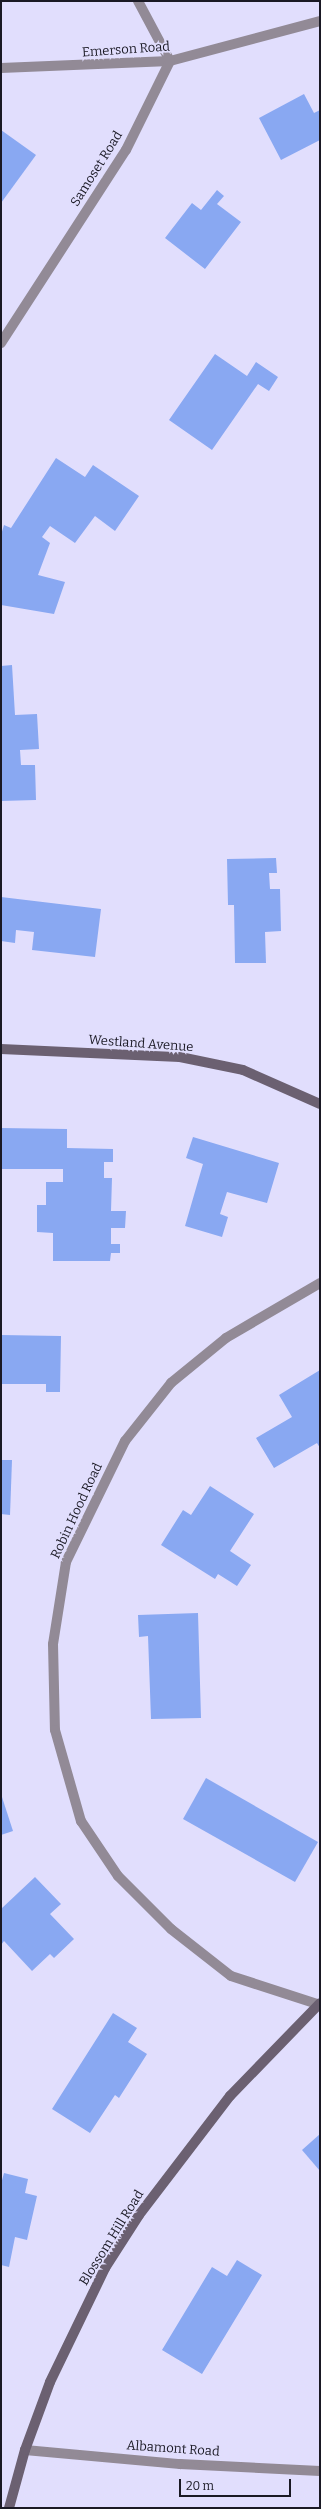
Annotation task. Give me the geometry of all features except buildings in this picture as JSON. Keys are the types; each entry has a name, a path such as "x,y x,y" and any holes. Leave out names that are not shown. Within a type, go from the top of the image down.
{"street":[{"path":"138,1 170,61"},
{"name":"Emerson Road","path":"1,68 170,61 320,21"},
{"name":"Samoset Road","path":"1,343 126,150 170,61"},
{"name":"Westland Avenue","path":"1,1049 180,1057 243,1070 320,1104"},
{"name":"Robin Hood Road","path":"319,2004 231,1976 171,1929 118,1876 81,1821 57,1738 53,1644 66,1562 125,1441 171,1383 226,1338 320,1283"},
{"name":"Blossom Hill Road","path":"8,2508 25,2450 50,2382 76,2324 105,2268 139,2215 230,2096 319,2004"},
{"name":"Albamont Road","path":"25,2450 180,2464 320,2471"}]}
